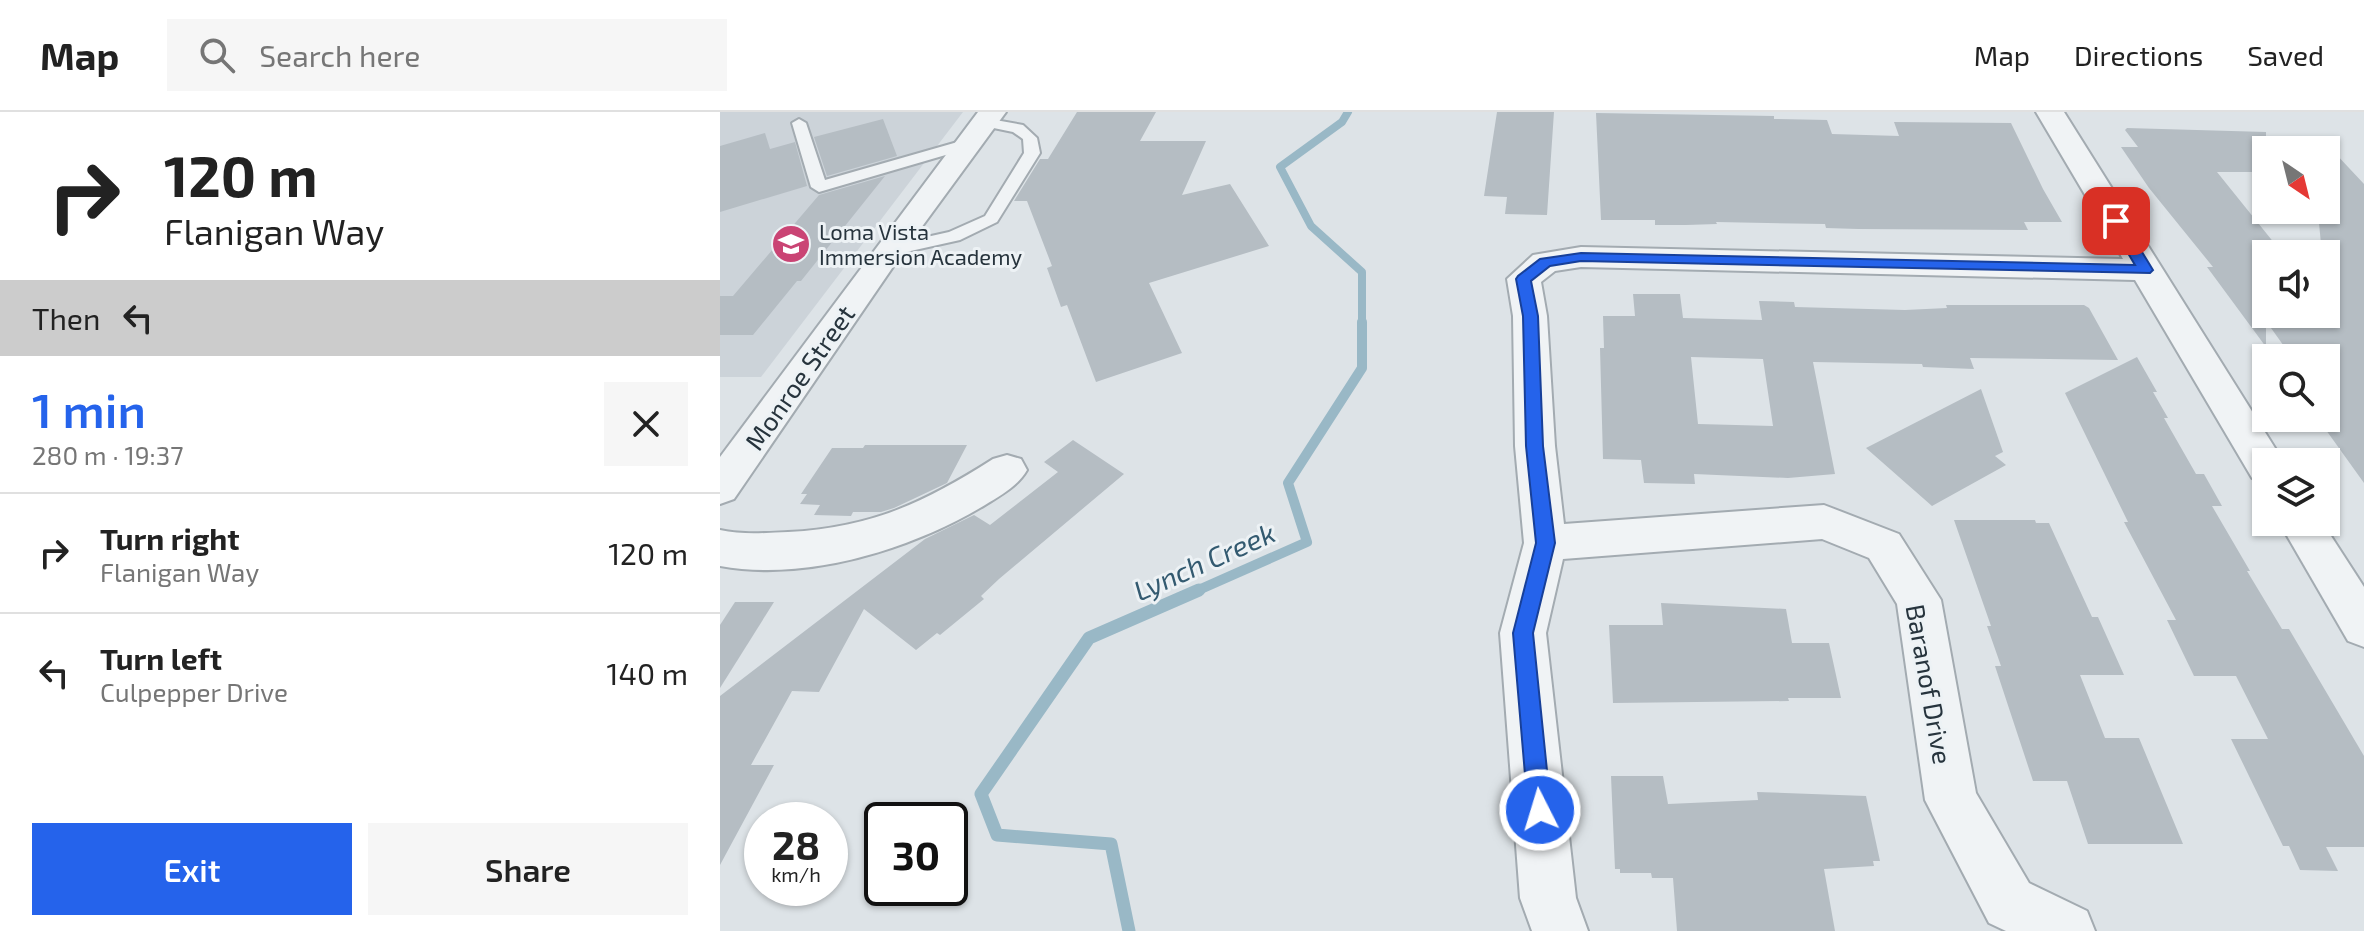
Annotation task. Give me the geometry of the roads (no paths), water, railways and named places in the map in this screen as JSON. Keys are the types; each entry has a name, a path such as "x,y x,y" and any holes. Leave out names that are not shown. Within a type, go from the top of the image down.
{"street":[{"path":"2050,112 2254,448"},
{"name":"Monroe Street","path":"720,488 981,126"},
{"path":"1560,931 1548,898 1523,633 1545,543 1535,446 1530,316 1524,279 1545,262 1596,257 2145,270"},
{"path":"720,548 841,546 905,529 960,502 1007,470"},
{"name":"Baranof Drive","path":"1545,543 1824,522 1884,546 1919,600 1951,800 2009,903 2067,931"},
{"path":"2309,536 2364,627"}],"lane":[{"path":"799,123 819,187 981,126 1018,128 1030,138 1032,153 991,219 954,236 888,251"}],"waterway":[{"name":"Lynch Creek","path":"1194,592 1307,542 1288,483 1362,368 1362,272 1311,226 1280,167 1342,122 1348,112"},
{"name":"Lynch Creek","path":"1129,931 1111,844 997,835 981,794 1089,638 1199,590"}],"place":[{"name":"Loma Vista Immersion Academy","path":"791,244"}]}
